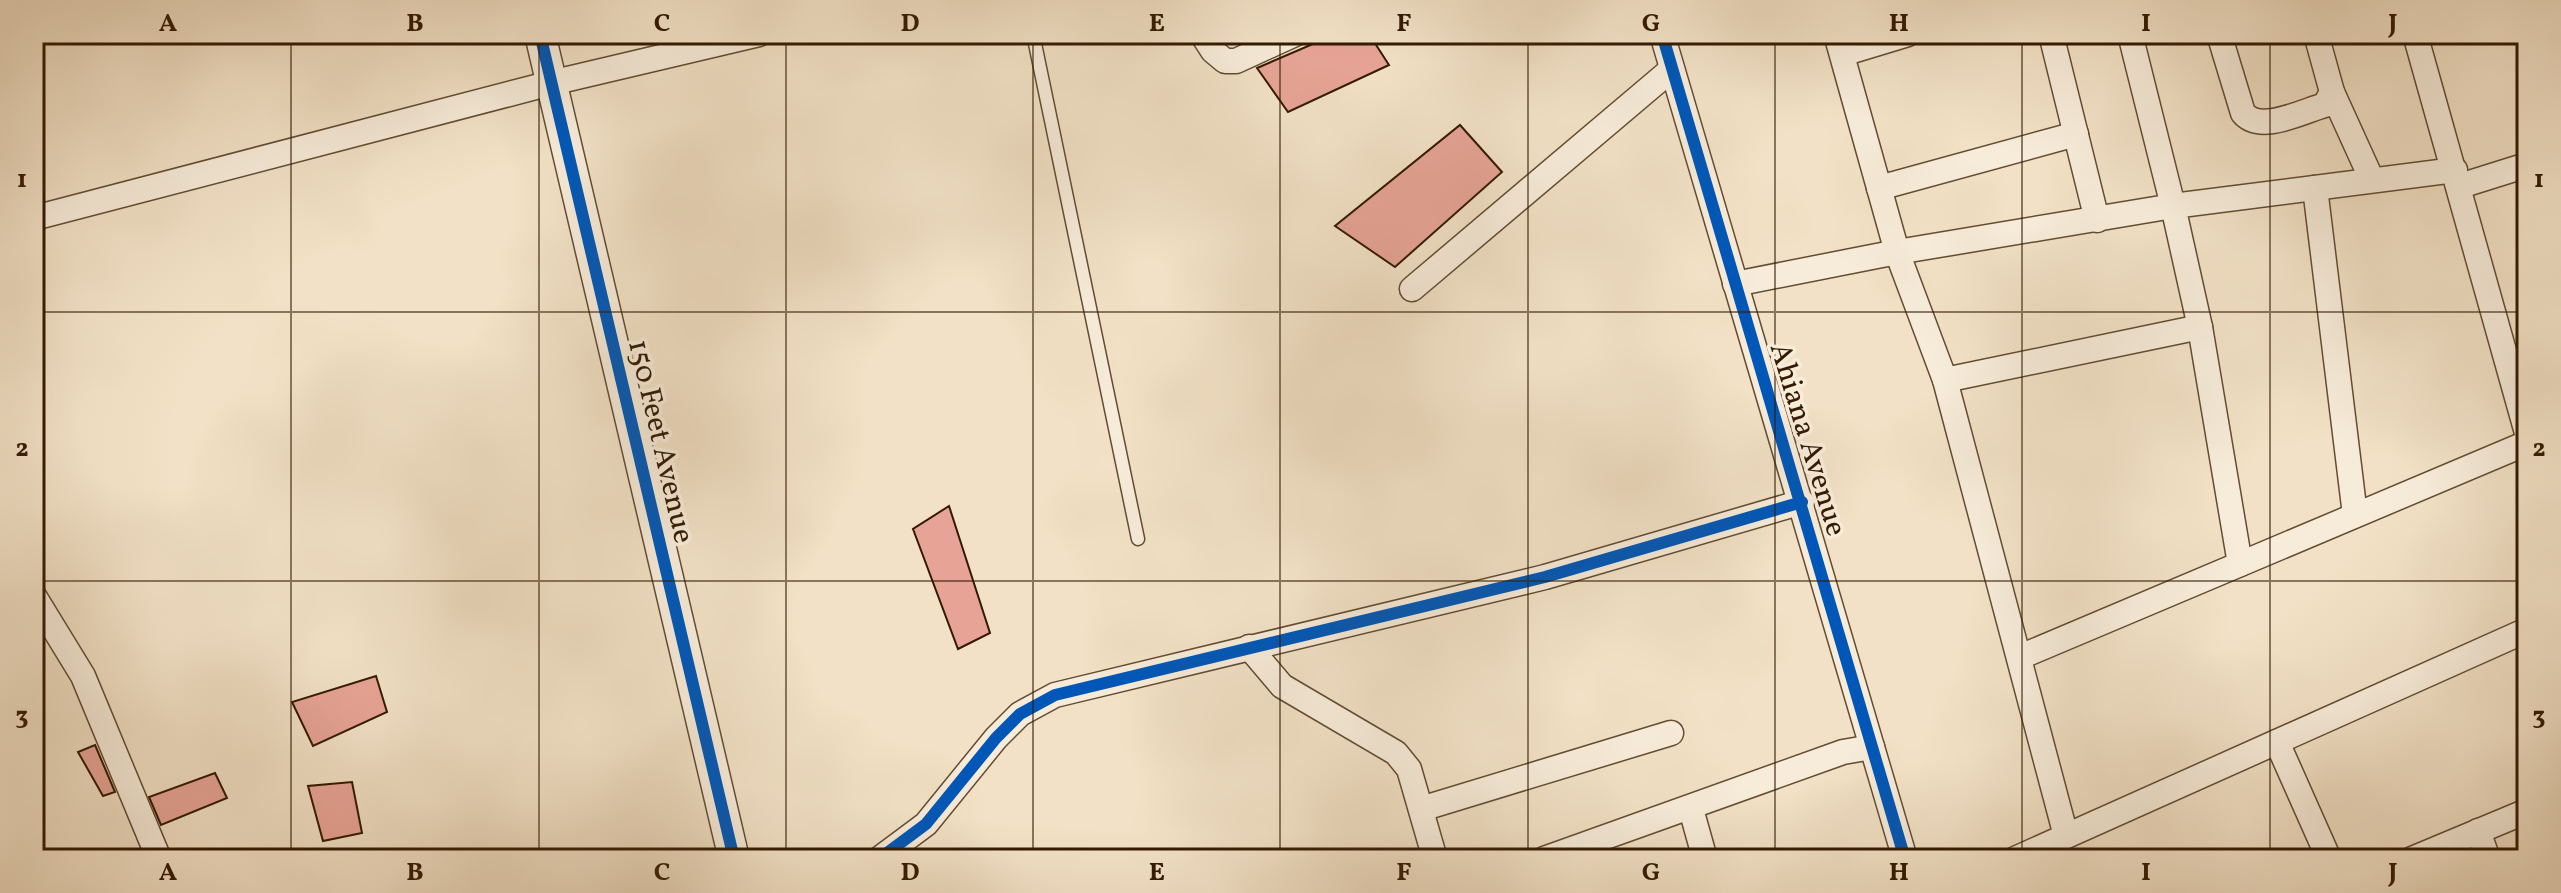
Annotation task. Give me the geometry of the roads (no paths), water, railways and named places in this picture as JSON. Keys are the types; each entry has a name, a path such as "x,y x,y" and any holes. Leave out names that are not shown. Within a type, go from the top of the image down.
{"street":[{"name":"150 Feet Avenue","path":"540,34 734,859"},
{"path":"34,218 551,83 759,34"},
{"path":"1202,34 1213,51 1225,61 1236,61 1295,34"},
{"name":"Ahiana Avenue","path":"1662,34 1905,859"},
{"path":"1908,34 1839,44 1897,252 1945,380 2066,836"},
{"path":"2051,34 2097,220"},
{"path":"2130,34 2200,327 2240,564"},
{"path":"2219,34 2243,113 2249,120 2261,124 2325,105 2332,92"},
{"path":"2316,34 2332,92 2372,180"},
{"path":"2415,34 2527,433"},
{"path":"1412,289 1672,69"},
{"path":"1879,188 2076,134"},
{"path":"1735,284 1897,252 2173,206 2372,180 2457,178 2527,165"},
{"path":"2315,188 2355,515"},
{"path":"1945,380 2200,327"},
{"path":"2020,657 2527,443"},
{"path":"879,859 926,824 996,738 1020,714 1055,695 1545,577 1802,502"},
{"path":"34,596 83,676 159,859"},
{"path":"2015,859 2527,630"},
{"path":"1249,647 1282,686 1396,753 1409,769 1435,859"},
{"path":"1421,809 1671,733"},
{"path":"2277,742 2329,859"},
{"path":"1544,859 1691,809 1843,752 1872,747"},
{"path":"1691,809 1705,859"},
{"path":"2412,859 2478,831 2523,820"},
{"path":"2478,831 2488,859"}],"lane":[{"path":"1033,34 1138,539"}]}
